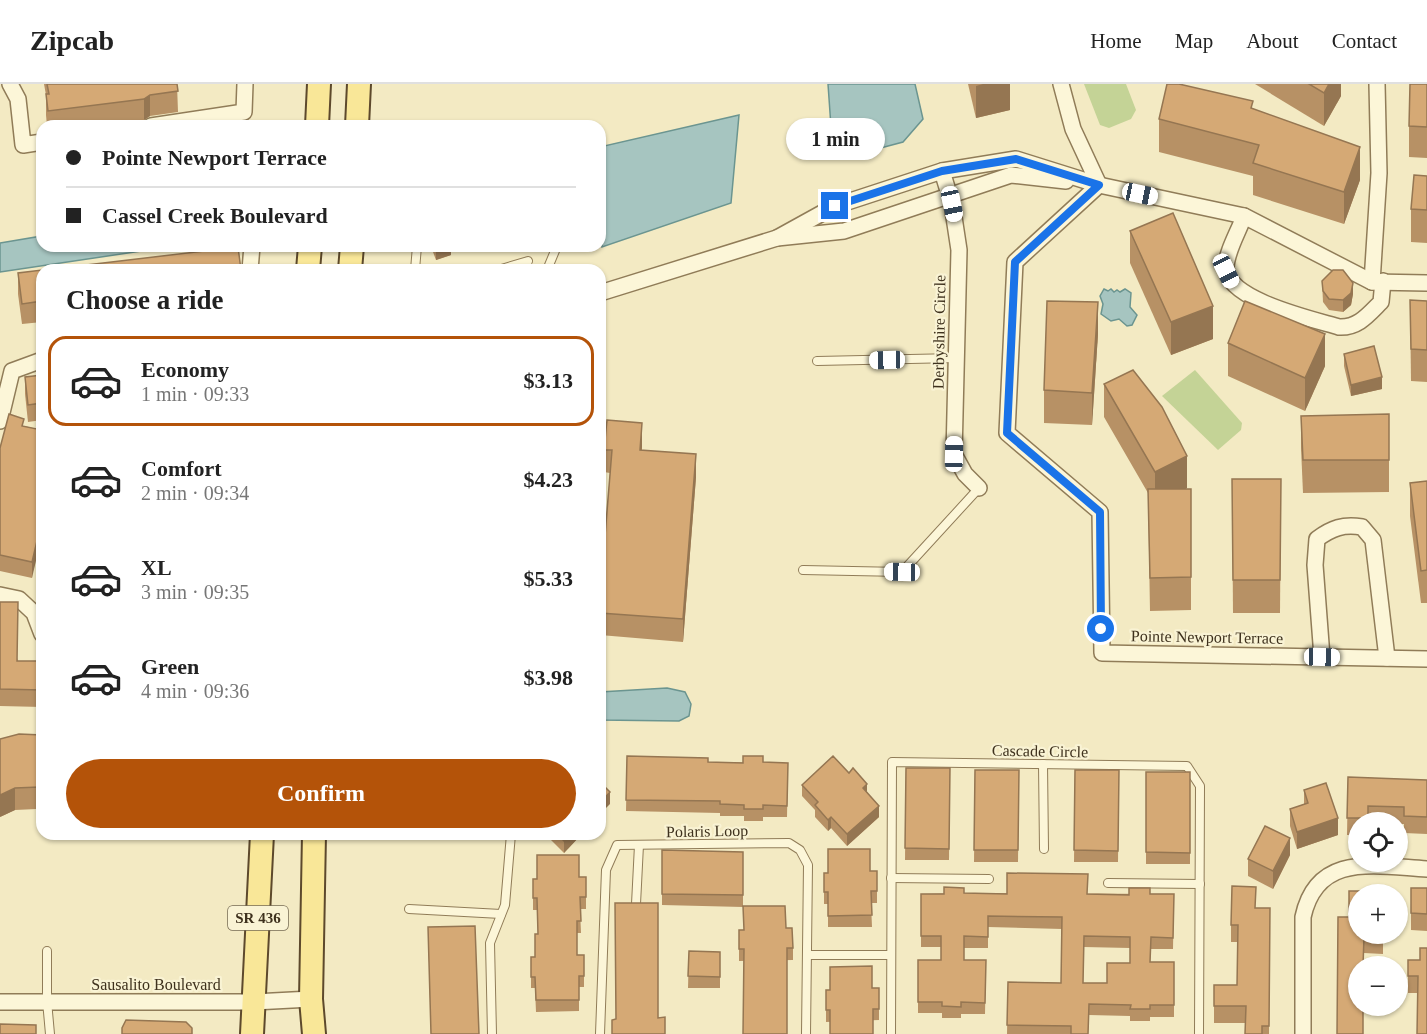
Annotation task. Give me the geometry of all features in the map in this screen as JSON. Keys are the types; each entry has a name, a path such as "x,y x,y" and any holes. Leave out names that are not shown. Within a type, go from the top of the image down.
{"main road":[{"path":"317,120 319,84"},
{"path":"357,120 359,84"},
{"name":"SR 436","path":"252,1034 262,840"},
{"name":"SR 436","path":"314,840 311,999 314,1034"}],"street":[{"path":"10,84 18,99 23,145 36,143"},
{"path":"245,84 246,119"},
{"path":"1061,84 1073,129 1099,185"},
{"path":"1244,216 1227,259 1226,271 1234,287 1252,299 1339,327 1351,328 1363,320 1381,302 1377,281 1379,173 1377,84"},
{"path":"777,238 835,206 942,171 1016,159 1099,185 1244,216 1377,281 1427,283"},
{"name":"Derbyshire Circle","path":"942,171 959,250 954,454 965,474 979,488"},
{"path":"606,291 777,238 843,231 1011,175 1099,185"},
{"name":"Pointe Newport Terrace","path":"1099,185 1015,262 1007,433 1100,512 1102,653 1427,659"},
{"path":"0,421 6,371 36,362"},
{"path":"1322,657 1315,565 1317,539 1331,528 1349,525 1362,526 1373,540 1387,658"},
{"path":"0,595 20,599 34,613 36,618"},
{"path":"1303,1034 1304,917 1311,893 1330,873 1344,867 1427,869"},
{"name":"Sausalito Boulevard","path":"0,1002 254,1002 311,999"}],"lane":[{"path":"551,252 554,259"},
{"path":"551,264 556,252"},
{"path":"518,264 528,261"},
{"path":"817,361 956,358"},
{"path":"803,570 902,572 979,488"},
{"name":"Cascade Circle","path":"891,1034 892,762 1187,766 1200,786 1199,1034"},
{"path":"1043,764 1044,849"},
{"path":"492,1034 490,943 505,905 510,840"},
{"name":"Polaris Loop","path":"600,1034 606,870 617,845 789,843 800,850 808,864 806,1034"},
{"path":"636,904 639,845"},
{"path":"891,878 989,879"},
{"path":"1108,883 1200,884"},
{"path":"409,909 501,914"},
{"path":"47,951 47,1002 50,1034"},
{"path":"807,955 891,955"}],"green space":[{"path":"1084,84 1126,84 1136,110 1131,119 1109,128 1100,125"},
{"path":"1195,370 1242,423 1241,430 1218,450 1162,396"}],"water":[{"path":"828,84 915,84 923,119 903,142 847,157 832,141"},
{"path":"739,115 731,203 606,246 606,146"},
{"path":"36,237 36,252 135,252 54,264 36,264 36,267 0,272 0,243"},
{"path":"1104,289 1120,292 1125,289 1131,293 1130,307 1137,315 1132,325 1127,326 1119,319 1111,321 1101,314 1103,304 1100,296"},
{"path":"667,688 685,692 691,704 689,716 679,721 606,720 606,692"}],"building":[{"path":"47,84 177,84 178,91 150,95 144,99 48,111"},
{"path":"1167,84 1179,84 1253,101 1251,108 1360,147 1344,192 1253,163 1259,145 1159,119"},
{"path":"1309,84 1329,84 1324,93"},
{"path":"1410,84 1427,84 1427,127 1409,126"},
{"path":"1414,175 1427,176 1427,210 1411,209"},
{"path":"1173,213 1213,306 1171,322 1130,231"},
{"path":"196,252 239,252 240,264 95,264"},
{"path":"1333,270 1343,270 1353,283 1351,293 1343,300 1329,299 1323,291 1322,281"},
{"path":"36,271 36,302 22,304 18,273"},
{"path":"1410,300 1427,301 1427,350 1411,349"},
{"path":"1047,301 1098,302 1092,393 1044,390"},
{"path":"1245,301 1325,334 1305,378 1228,343"},
{"path":"1374,346 1382,377 1351,385 1344,354"},
{"path":"1133,370 1162,407 1187,456 1155,472 1104,384"},
{"path":"36,376 36,404 28,405 25,377"},
{"path":"9,414 24,419 22,426 36,429 36,545 32,562 0,555 0,448"},
{"path":"1389,414 1389,460 1303,460 1301,416"},
{"path":"607,420 642,423 640,450 696,454 683,619 606,613 606,524 612,450 606,450"},
{"path":"1232,479 1281,479 1280,580 1233,580"},
{"path":"1427,481 1427,570 1421,571 1410,483"},
{"path":"1148,489 1191,489 1191,577 1150,578"},
{"path":"0,602 18,602 17,661 36,661 36,690 0,689"},
{"path":"19,734 36,735 36,787 15,788 0,795 0,739"},
{"path":"627,756 708,758 708,762 743,763 743,756 763,756 763,762 788,763 787,806 763,805 763,809 744,809 744,805 720,804 720,801 626,800"},
{"path":"833,756 849,773 853,768 867,784 863,788 879,806 847,834 831,817 828,820 815,805 818,802 802,785"},
{"path":"906,768 950,768 949,849 905,848"},
{"path":"975,770 1019,770 1018,850 974,850"},
{"path":"1075,770 1119,770 1118,851 1074,850"},
{"path":"1146,772 1190,772 1190,853 1146,852"},
{"path":"1348,777 1427,780 1427,817 1408,816 1408,812 1404,812 1404,807 1368,806 1368,812 1348,812 1347,818"},
{"path":"1326,783 1338,818 1297,832 1290,809 1308,803 1304,790"},
{"path":"1265,826 1290,838 1273,871 1248,859"},
{"path":"828,849 870,849 870,871 877,871 877,891 871,891 872,915 828,916 828,892 824,892 824,873 828,873"},
{"path":"662,850 743,852 743,895 662,894"},
{"path":"537,855 579,855 579,877 586,877 586,897 580,897 581,921 577,921 577,955 584,955 584,976 579,976 579,1000 536,1000 535,977 531,977 531,957 535,957 535,934 538,934 537,898 533,898 533,879 537,879"},
{"path":"1007,873 1088,874 1087,894 1129,895 1129,888 1150,888 1150,894 1174,894 1173,938 1151,937 1150,962 1174,962 1174,1005 1150,1005 1150,1009 1130,1009 1131,1005 1089,1004 1088,1034 1071,1034 1071,1026 1007,1025 1008,982 1061,983 1062,917 988,916 988,937 964,936 964,960 986,960 985,1003 961,1002 961,1007 942,1006 942,1002 918,1002 918,960 941,960 941,936 921,936 921,894 944,894 944,887 964,888 964,893 1007,894","holes":["1084,936 1130,937 1130,963 1107,963 1107,983 1083,983"]},
{"path":"1232,886 1256,887 1255,908 1270,908 1269,1026 1262,1026 1262,1034 1245,1034 1246,1006 1214,1006 1214,985 1237,985 1238,925 1231,925"},
{"path":"1411,888 1427,888 1427,914 1411,913"},
{"path":"615,903 658,903 658,1018 665,1017 665,1034 612,1034 612,1020 616,1019"},
{"path":"743,906 785,906 786,928 792,928 793,948 787,948 787,1034 743,1034 744,949 739,949 739,930 744,930"},
{"path":"1338,917 1348,917 1348,944 1364,944 1363,956 1348,956 1348,1016 1363,1016 1363,1034 1337,1034"},
{"path":"475,926 479,1034 431,1034 428,927"},
{"path":"1420,948 1427,948 1427,1034 1417,1034 1418,976 1408,976 1408,960 1420,960"},
{"path":"689,951 720,952 720,977 688,976"},
{"path":"872,966 872,988 879,988 879,1009 873,1009 873,1034 830,1034 830,1010 826,1010 826,990 830,990 830,967"},
{"path":"126,1020 186,1022 192,1028 192,1034 122,1034"},
{"path":"0,1024 36,1025 36,1034 0,1034"}],"route":[{"path":"835,206 942,171 1016,159 1099,185 1015,262 1007,433 1100,512 1101,629"}]}
